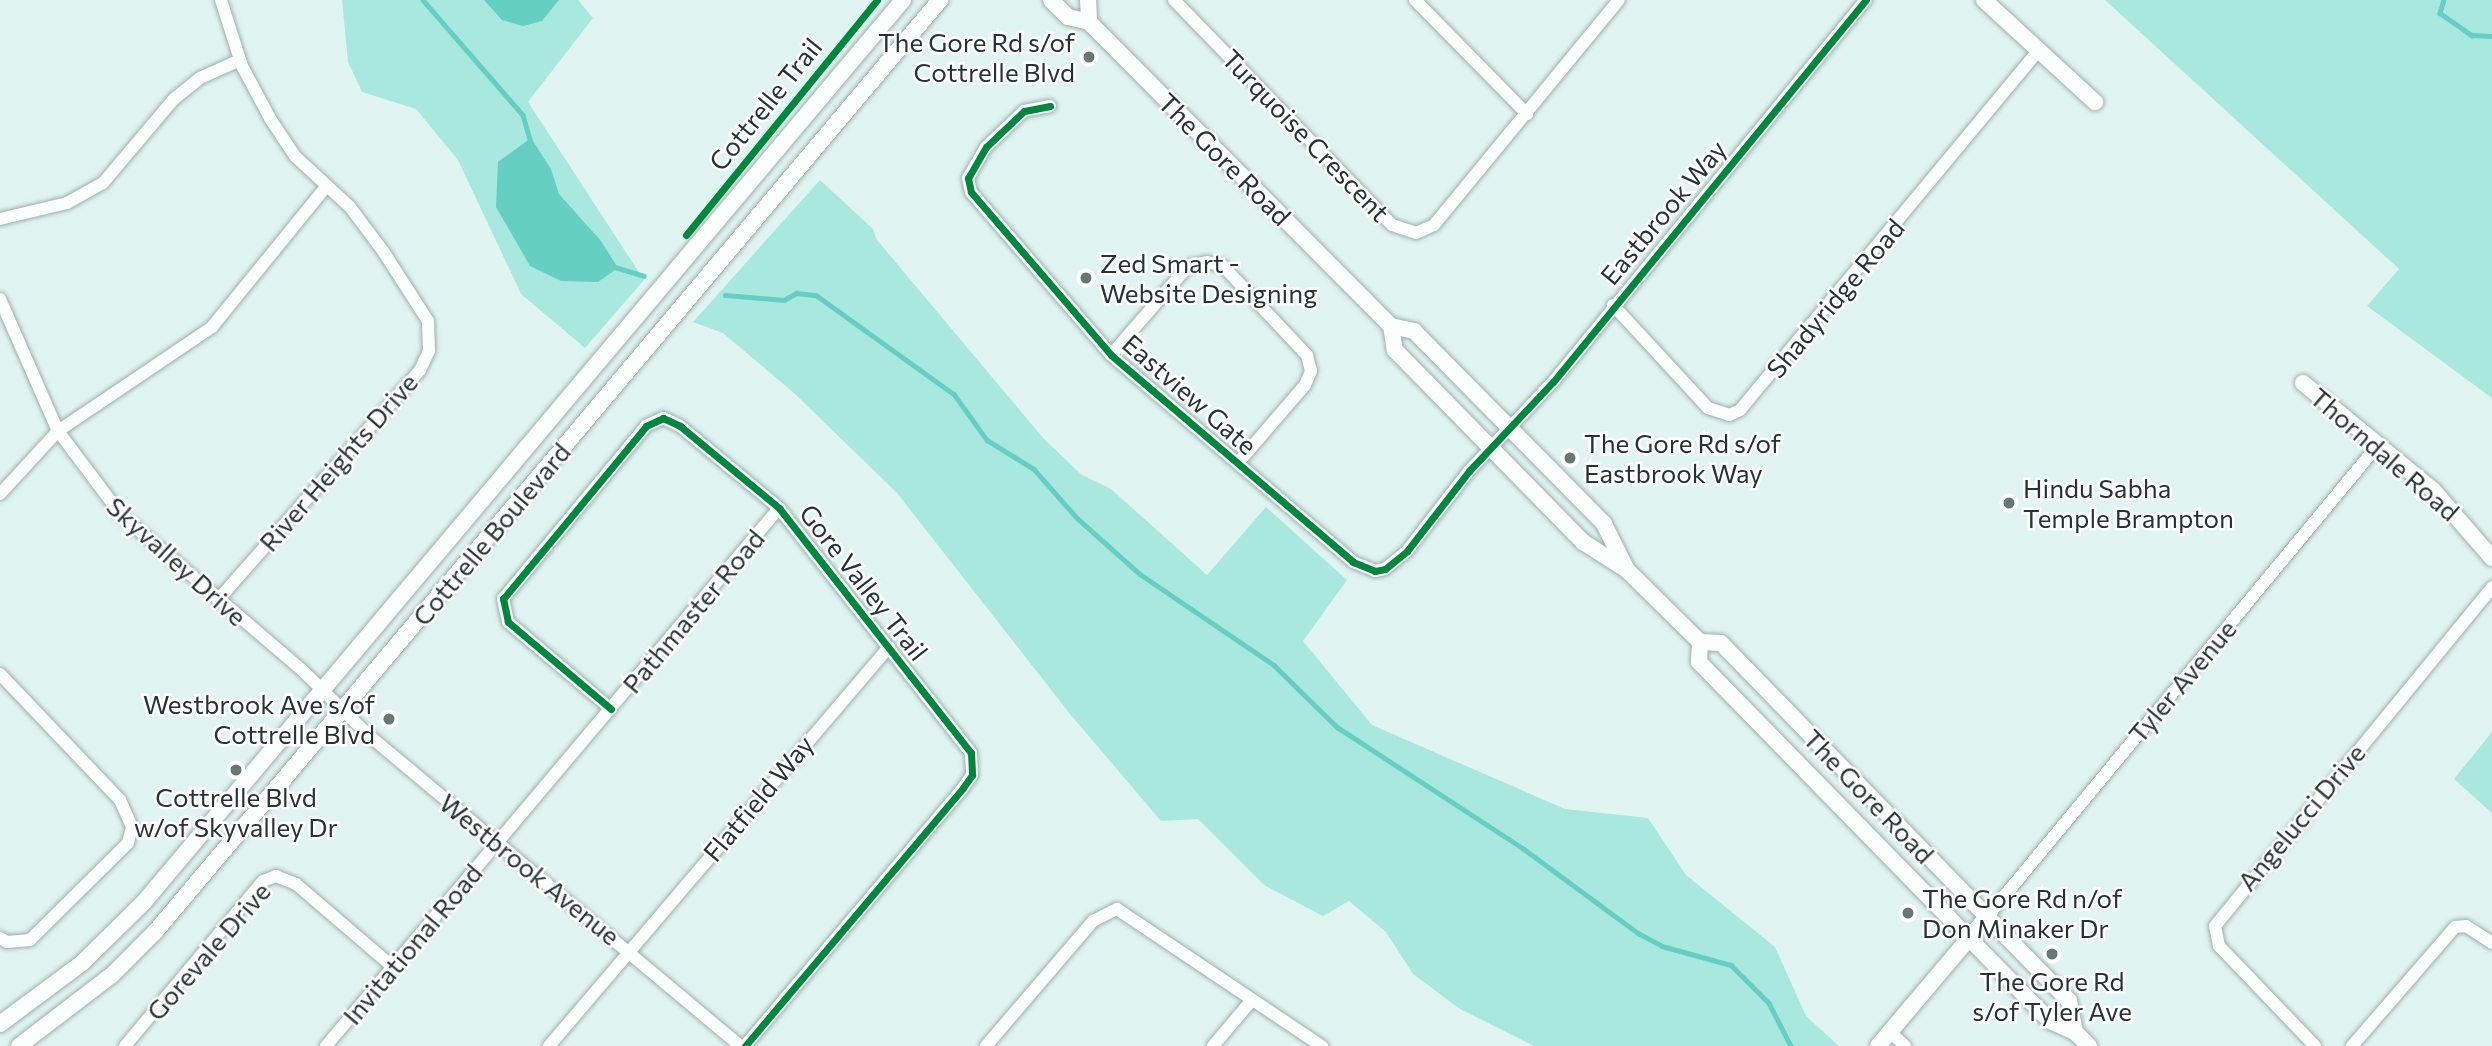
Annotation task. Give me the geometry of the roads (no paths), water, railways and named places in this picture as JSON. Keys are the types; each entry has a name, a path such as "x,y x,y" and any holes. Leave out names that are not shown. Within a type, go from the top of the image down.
{"main road":[{"name":"Cottrelle Boulevard","path":"0,1024 82,963 129,919 903,0"},
{"name":"Cottrelle Boulevard","path":"19,1046 92,992 141,947 940,0"},
{"name":"The Gore Road","path":"1051,0 1068,18 1089,22 1391,326 1414,331 1604,524 1627,570"},
{"path":"1088,0 1089,22"},
{"path":"1984,0 2095,102"},
{"name":"The Gore Road","path":"1391,326 1395,349 1583,542 1627,570 1700,642 1721,643 2069,1001 2075,1032"},
{"name":"Thorndale Road","path":"2303,383 2433,490 2492,558"},
{"name":"The Gore Road","path":"1700,642 1699,662 2050,1021 2075,1032 2089,1046"},
{"path":"1878,1046 1987,917"}],"street":[{"name":"River Heights Drive","path":"218,600 420,370 429,351 428,321 383,251 350,207 325,188 295,156 240,60 221,0"},
{"name":"Turquoise Crescent","path":"1174,0 1392,225 1404,231 1416,233 1434,225 1527,114"},
{"path":"1415,0 1527,114 1619,0"},
{"name":"Eastbrook Way","path":"1491,449 1866,0"},
{"name":"Shadyridge Road","path":"1612,305 1708,408 1729,415 1740,410 2039,50"},
{"path":"0,219 67,203 103,183 174,99 200,78 240,60"},
{"name":"Eastview Gate","path":"1049,106 1024,111 986,147 968,178 971,192 1111,355 1353,562 1375,571 1385,569 1407,551 1491,449"},
{"path":"0,494 58,431 212,327 325,188"},
{"path":"1111,355 1188,266 1207,262 1223,267 1307,355 1311,370 1305,385 1238,463"},
{"name":"Skyvalley Drive","path":"0,299 58,431 121,515 323,691"},
{"name":"Gore Valley Trail","path":"611,709 508,622 503,599 646,426 663,418 680,426 779,508 966,745 974,764 972,775 743,1046"},
{"name":"Tyler Avenue","path":"1987,917 2378,445"},
{"name":"Pathmaster Road","path":"499,842 779,508"},
{"name":"Angelucci Drive","path":"2315,1046 2219,946 2215,926 2492,587"},
{"name":"Flatfield Way","path":"549,1046 889,647"},
{"path":"0,674 120,800 132,827 128,843 30,940 7,942 0,938"},
{"name":"Westbrook Avenue","path":"323,691 743,1046"},
{"name":"Invitational Road","path":"326,1046 499,842"},
{"name":"Gorevale Drive","path":"125,1046 263,881 276,876 296,884 393,967"},
{"path":"986,1046 1093,921 1117,909 1322,1046"},
{"path":"2352,1046 2455,927 2466,926 2492,943"},
{"path":"1213,1046 1252,1000"},
{"path":"1889,1031 1905,1046"}],"waterway":[{"path":"423,0 523,115 531,143"},
{"path":"2444,0 2440,13 2472,35 2492,36"},
{"path":"615,267 644,276"},
{"path":"725,295 784,300 796,293 816,295 954,394 987,440 1034,469 1077,518 1140,574 1274,665 1337,727 1524,849 1638,933 1662,946 1731,965 1769,1003 1791,1046"}],"place":[{"name":"The Gore Rd s/of Cottrelle Blvd","path":"1089,57"},
{"name":"Zed Smart - Website Designing","path":"1086,278"},
{"name":"The Gore Rd s/of Eastbrook Way","path":"1570,458"},
{"name":"Hindu Sabha Temple Brampton","path":"2009,503"},
{"name":"Westbrook Ave s/of Cottrelle Blvd","path":"389,719"},
{"name":"Cottrelle Blvd w/of Skyvalley Dr","path":"236,770"},
{"name":"The Gore Rd n/of Don Minaker Dr","path":"1908,913"},
{"name":"The Gore Rd s/of Tyler Ave","path":"2052,954"}]}
